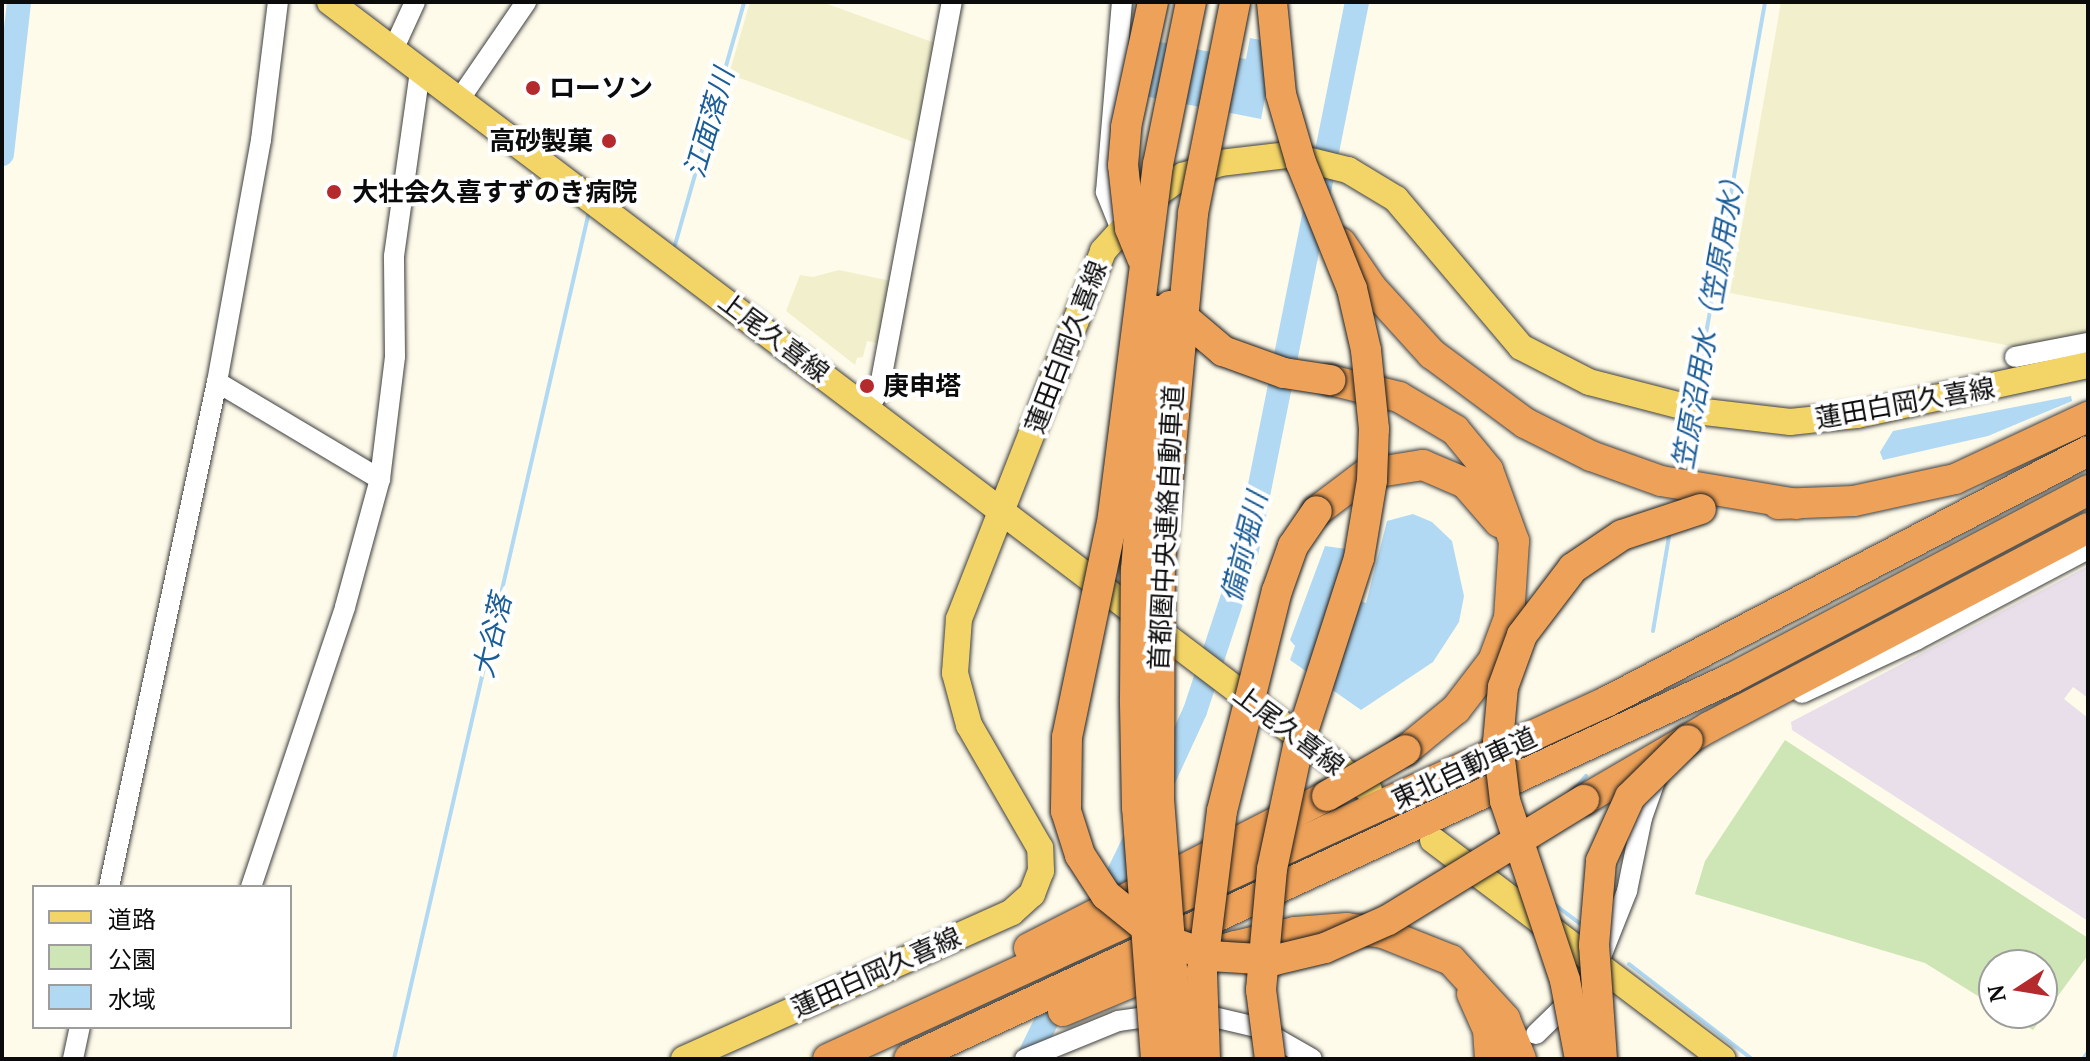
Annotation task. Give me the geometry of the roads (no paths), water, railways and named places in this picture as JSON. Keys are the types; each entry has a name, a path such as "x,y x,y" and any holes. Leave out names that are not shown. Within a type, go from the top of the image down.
{"highway":[{"path":"828,1059 893,1028 929,1001 1012,966 1178,871 1327,796 1406,750 1456,709 1486,672 1505,633 1514,578 1508,517 1473,449 1418,406 1384,391 1251,363 1214,345 1172,310 1140,254 1130,228 1123,165 1126,127 1153,2"},
{"path":"1191,2 1154,194 1113,517 1064,762 1071,832 1092,877 1139,925 1186,950 1251,962 1300,955 1388,920 1688,740 2088,528"},
{"name":"首都圏中央連絡自動車道","path":"1156,1059 1137,808 1136,570 1164,255 1210,2"},
{"name":"首都圏中央連絡自動車道","path":"1179,1059 1159,800 1160,563 1193,213 1235,2"},
{"path":"1270,1059 1261,990 1272,869 1298,747 1353,583 1372,480 1374,429 1366,350 1352,289 1301,163 1281,94 1272,2"},
{"path":"1329,226 1404,327 1476,391 1591,456 1702,500 1797,504 1854,501 1955,479 2088,417"},
{"name":"東北自動車道","path":"1012,966 1160,911 1608,701 2088,451"},
{"path":"1205,1059 1202,971 1222,811 1277,591 1293,546 1317,511 1366,474 1401,465 1445,471 1483,498 1497,518 1514,578"},
{"name":"東北自動車道","path":"909,1059 969,1044 1141,953 1718,685 2088,490"},
{"path":"1580,1059 1565,980 1505,801 1498,742 1503,687 1522,635 1573,568 1622,535 1702,500"},
{"path":"1602,1059 1595,907 1604,850 1642,779 1688,740"},
{"path":"969,1044 1194,958 1295,932 1347,928 1383,933 1451,960 1484,992 1529,1046"},
{"path":"1433,953 1456,971 1480,1007 1490,1059"}],"main road":[{"name":"上尾久喜線","path":"330,2 1369,790"},
{"name":"蓮田白岡久喜線","path":"684,1059 1012,912 1032,894 1041,871 1037,837 976,742 955,673 963,603 1098,263 1120,227 1183,176 1220,163 1292,156 1348,170 1396,199 1521,347 1556,369 1642,397 1747,420 1790,422 1857,415 2088,365"},
{"path":"1433,840 1723,1059"}],"street":[{"path":"109,885 218,377 261,140 278,2"},
{"path":"393,50 415,2"},
{"path":"459,100 526,2"},
{"path":"868,408 879,391 952,2"},
{"path":"1120,227 1106,192 1122,2"},
{"path":"252,885 345,607 380,474 395,356 394,256 420,71"},
{"path":"2015,357 2088,343"},
{"path":"218,377 380,474"},
{"path":"1529,1046 1598,964 1626,895 1649,792 1676,755 1712,731 1866,664 2088,549"},
{"path":"1025,1059 1100,1026 1158,1012 1216,1015 1256,1027 1312,1059"},
{"path":"73,1059 80,1029"}],"water":[{"path":"1250,38 1276,43 1261,119 1144,96 1155,41 1246,59"},
{"path":"2071,396 2072,401 1988,436 1883,460 1880,452 1893,431"},
{"path":"1413,514 1432,522 1452,541 1464,596 1459,622 1433,662 1361,710 1290,660 1295,646 1290,640 1325,546 1354,550 1342,594 1366,603 1387,521"}],"waterway":[{"path":"2,154 19,2"},
{"name":"江面落川","path":"675,245 744,2"},
{"name":"備前堀川","path":"1160,787 1195,711 1245,560 1357,2"},
{"name":"笠原沼用水（笠原用水）","path":"1694,401 1765,2"},
{"name":"大谷落","path":"394,1059 589,212"},
{"name":"笠原沼用水（笠原用水）","path":"1681,472 1691,417"},
{"name":"笠原沼用水（笠原用水）","path":"1653,631 1670,531"},
{"name":"笠原沼用水（笠原用水）","path":"1573,791 1586,776"},
{"name":"備前堀川","path":"1028,1059 1139,831"},
{"name":"笠原沼用水（笠原用水）","path":"1554,904 1584,927"},
{"name":"笠原沼用水（笠原用水）","path":"1629,964 1752,1059"},
{"path":"2083,1059 2088,1052"}],"place":[{"name":"ローソン","path":"533,88"},
{"name":"高砂製菓","path":"609,141"},
{"name":"大壮会久喜すずのき病院","path":"334,192"},
{"name":"庚申塔","path":"867,386"}]}
